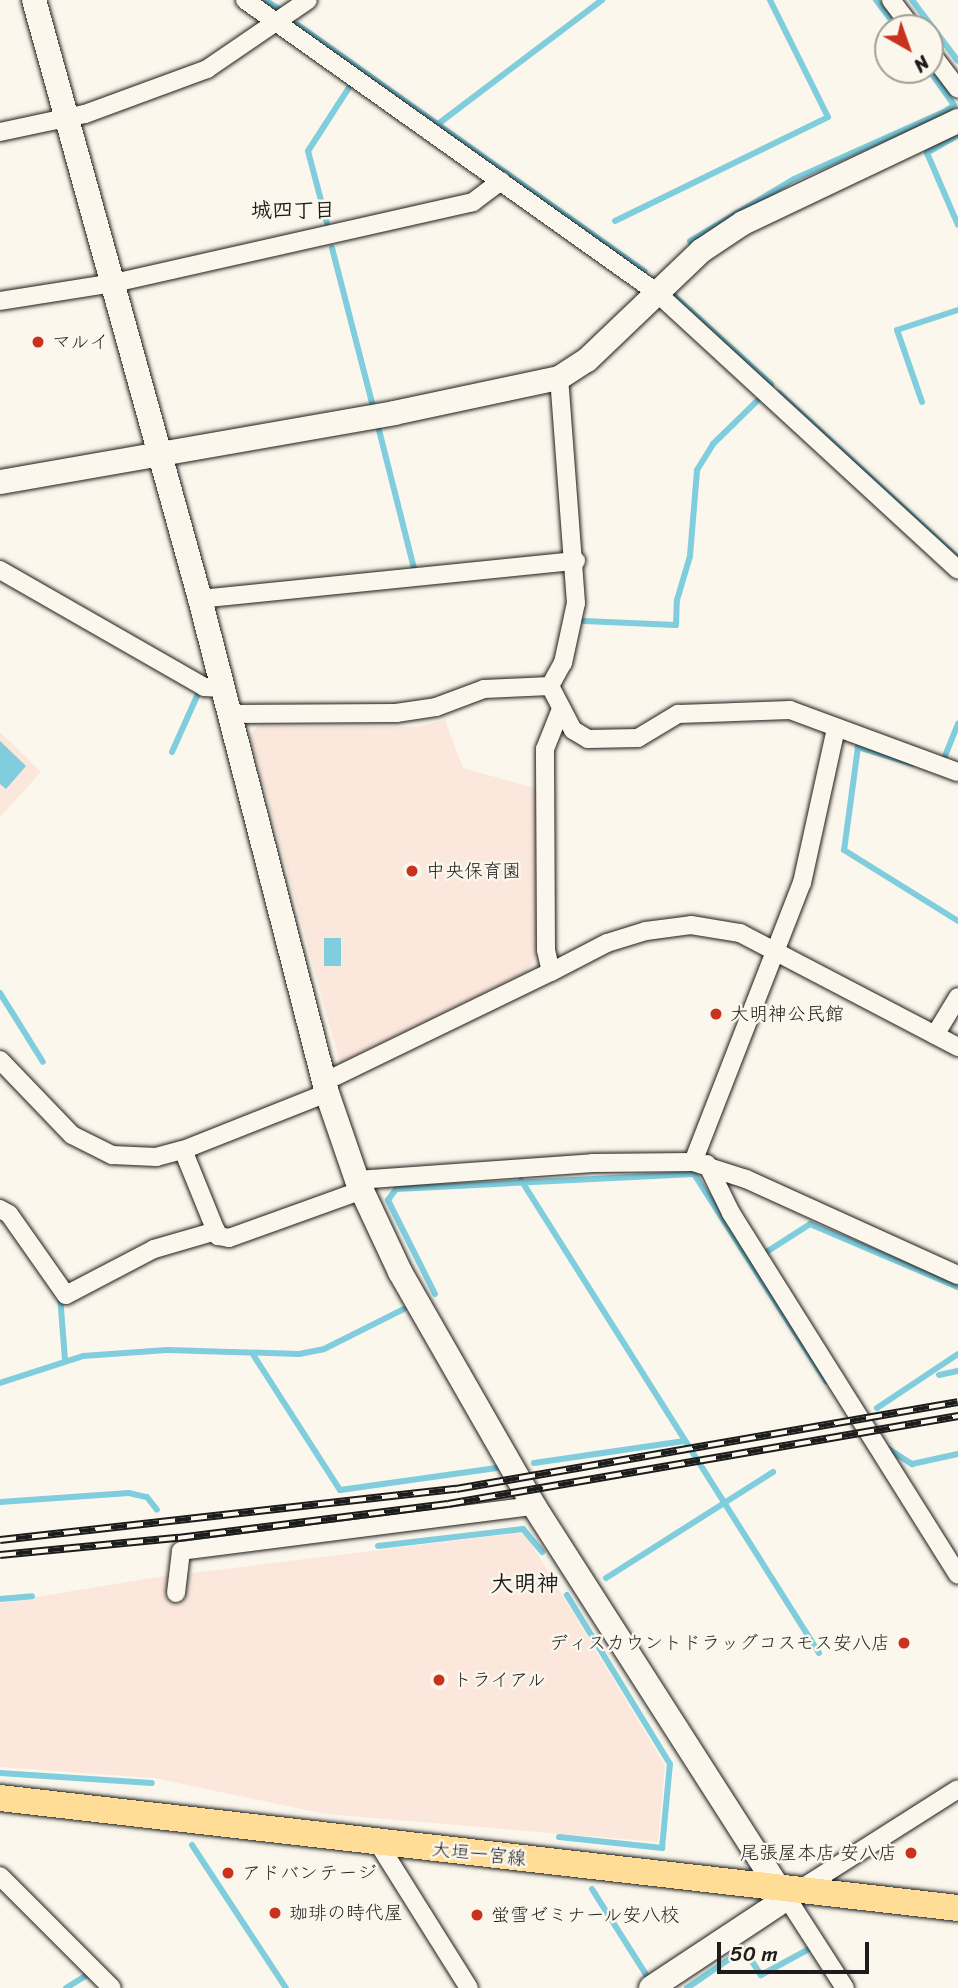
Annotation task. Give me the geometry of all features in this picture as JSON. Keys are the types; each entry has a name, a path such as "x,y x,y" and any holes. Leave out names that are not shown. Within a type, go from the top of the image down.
{"main road":[{"name":"大垣一宮線","path":"0,1798 788,1892 958,1908"}],"street":[{"path":"34,0 200,599 326,1087 359,1185 400,1272 534,1506 788,1892 845,1988"},
{"path":"245,0 656,292 958,570"},
{"path":"0,132 68,119 207,69 308,0"},
{"path":"944,70 958,89"},
{"path":"0,482 159,455 559,378 587,360 656,292 743,223 958,121"},
{"path":"0,301 114,283 473,202 501,181"},
{"path":"559,378 576,561 572,633 550,686 573,730 588,739 638,738 678,714 790,710 958,772"},
{"path":"200,599 576,561"},
{"path":"0,570 204,687 221,688"},
{"path":"228,714 396,713 436,707 484,688 550,686"},
{"path":"551,972 546,950 545,749 561,709"},
{"path":"700,1163 774,951 805,872 836,728"},
{"path":"0,1060 72,1135 91,1147 134,1157 183,1150 326,1087 607,943 646,930 691,925 740,933 958,1047"},
{"path":"935,1035 958,997"},
{"path":"183,1150 218,1236 229,1238 359,1185 592,1163 700,1163 958,1275"},
{"path":"700,1163 958,1575"},
{"path":"0,1209 9,1214 66,1296 154,1249 216,1231"},
{"path":"176,1593 181,1551 534,1506"},
{"path":"651,1988 788,1892 958,1789"},
{"path":"378,1843 469,1988"},
{"path":"0,1876 112,1988"}],"shaded area":[{"name":"中央保育園","path":"445,720 463,768 538,789 537,954 527,972 340,1063 250,735 258,726 418,727"},
{"path":"0,732 41,772 0,817"},
{"path":"518,1533 526,1535 665,1765 658,1842 325,1814 154,1778 0,1767 0,1603 151,1578"}],"water":[{"path":"0,741 26,766 6,789 0,784"},
{"path":"324,938 341,938 341,966 324,966"}],"waterway":[{"path":"265,0 279,9"},
{"path":"438,124 602,0"},
{"path":"615,221 828,117 770,0"},
{"path":"876,0 886,14"},
{"path":"912,0 958,61"},
{"path":"298,25 644,271"},
{"path":"327,223 308,151 352,83"},
{"path":"690,241 794,179 944,112 954,105 939,84"},
{"path":"958,135 927,153 958,225"},
{"path":"332,248 372,403"},
{"path":"672,294 771,384"},
{"path":"922,402 897,330 958,310"},
{"path":"779,393 958,558"},
{"path":"584,621 676,625 677,600 690,556 697,470 713,444 757,401"},
{"path":"379,430 414,568"},
{"path":"172,752 197,696"},
{"path":"945,756 958,723"},
{"path":"913,764 858,747 844,850 958,921"},
{"path":"0,993 43,1062"},
{"path":"435,1294 388,1200 396,1189 694,1174 826,1381"},
{"path":"521,1180 819,1653"},
{"path":"768,1251 810,1224 958,1287"},
{"path":"60,1296 65,1360"},
{"path":"0,1383 83,1356 167,1350 299,1354 324,1349 404,1309"},
{"path":"877,1408 958,1354"},
{"path":"254,1356 340,1490 496,1468"},
{"path":"939,1375 958,1371"},
{"path":"534,1463 684,1441"},
{"path":"887,1448 912,1464 958,1454"},
{"path":"606,1578 773,1472"},
{"path":"0,1502 129,1493 147,1497 157,1510"},
{"path":"378,1546 523,1529 542,1552"},
{"path":"559,1837 662,1848 670,1764 567,1595"},
{"path":"0,1599 32,1596"},
{"path":"0,1773 152,1783"},
{"path":"192,1845 286,1988"},
{"path":"592,1889 647,1976"},
{"path":"687,1988 744,1949 761,1975 811,1948"},
{"path":"66,1988 88,1974 91,1977"}],"railway":[{"path":"0,1540 456,1489 958,1402"},
{"path":"0,1555 178,1538 448,1504 958,1416"}],"place":[{"name":"マルイ","path":"38,342"},
{"name":"中央保育園","path":"412,871"},
{"name":"大明神公民館","path":"716,1014"},
{"name":"ディスカウントドラッグコスモス安八店","path":"904,1643"},
{"name":"トライアル","path":"439,1680"},
{"name":"尾張屋本店 安八店","path":"911,1853"},
{"name":"アドバンテージ","path":"228,1873"},
{"name":"珈琲の時代屋","path":"275,1913"},
{"name":"蛍雪ゼミナール安八校","path":"477,1915"}],"district":[{"name":"城四丁目","path":"293,210"},
{"name":"大明神","path":"525,1584"}]}
